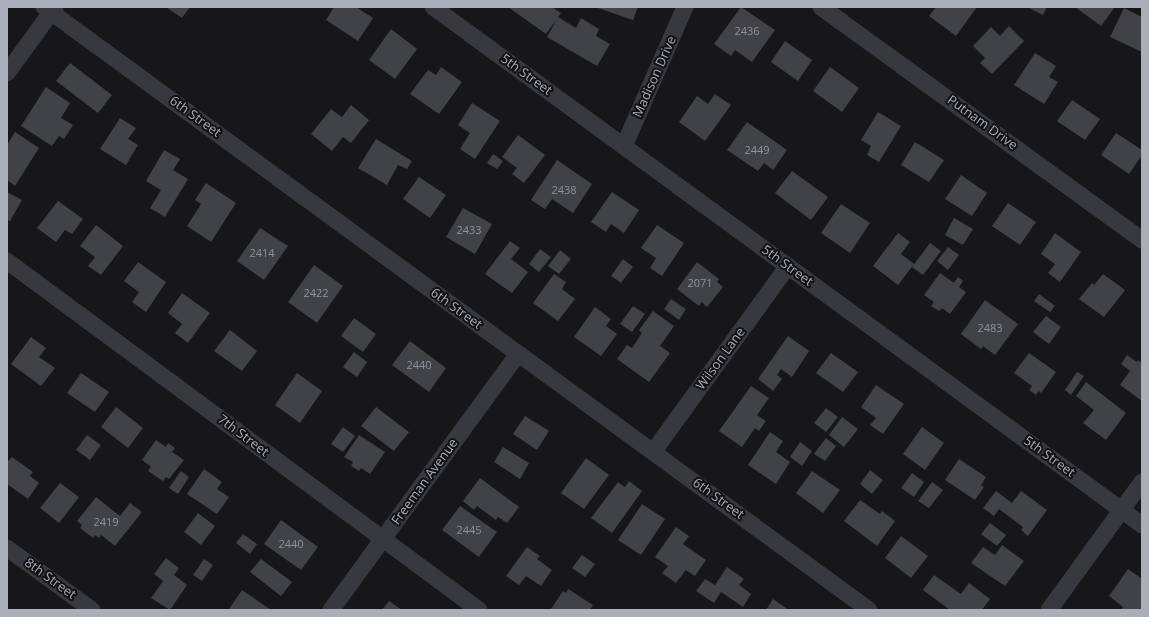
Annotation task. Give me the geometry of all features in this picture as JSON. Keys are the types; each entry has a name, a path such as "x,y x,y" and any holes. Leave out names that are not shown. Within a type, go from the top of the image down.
{"street":[{"name":"5th Street","path":"433,7 1142,525"},
{"name":"Madison Drive","path":"624,146 685,7"},
{"name":"Putnam Drive","path":"822,7 1142,240"},
{"path":"7,73 50,9"},
{"name":"6th Street","path":"50,9 518,354 869,610"},
{"name":"7th Street","path":"7,261 382,540 479,610"},
{"name":"Wilson Lane","path":"653,452 788,266"},
{"name":"Freeman Avenue","path":"332,610 518,354"},
{"path":"1049,610 1142,482"},
{"name":"8th Street","path":"7,548 92,610"}],"building":[{"path":"166,7 190,7 182,18"},
{"path":"334,7 356,7 373,18 358,41 326,20"},
{"path":"508,7 552,7 561,13 546,34"},
{"path":"595,7 638,7 633,20"},
{"path":"741,7 775,30 752,62 735,50 731,56 714,44"},
{"path":"936,7 977,7 956,36 929,16"},
{"path":"1027,7 1047,7 1043,15"},
{"path":"1075,7 1115,7 1101,26"},
{"path":"1124,8 1142,17 1142,52 1110,37"},
{"path":"558,17 576,28 581,18 599,29 596,36 610,44 597,66 547,37"},
{"path":"1009,26 1024,41 992,74 980,63 985,58 973,46 991,27 1000,36"},
{"path":"391,29 417,49 395,79 369,60"},
{"path":"785,41 812,60 798,81 771,62"},
{"path":"1035,53 1056,66 1049,77 1058,82 1044,104 1014,85"},
{"path":"70,63 112,95 98,113 56,81"},
{"path":"441,67 462,82 439,114 410,94 428,70 436,75"},
{"path":"830,67 859,88 842,112 813,91"},
{"path":"46,87 70,103 61,118 73,125 64,139 59,136 52,146 21,126"},
{"path":"715,94 731,105 705,141 679,122 697,96 708,104"},
{"path":"1072,100 1100,119 1085,140 1057,121"},
{"path":"472,103 500,121 475,159 460,149 470,133 458,125"},
{"path":"351,105 369,120 351,143 343,137 332,151 311,134 331,109 342,117"},
{"path":"878,112 901,126 879,162 867,155 871,146 861,140"},
{"path":"120,118 136,128 128,139 138,145 126,165 100,149"},
{"path":"747,122 787,150 773,170 764,163 758,171 727,150"},
{"path":"15,132 39,148 15,186 7,180 7,145"},
{"path":"1116,133 1142,150 1142,155 1129,174 1101,155"},
{"path":"518,135 545,155 524,183 512,174 517,168 502,157"},
{"path":"376,139 412,161 407,169 398,165 387,185 358,168"},
{"path":"915,142 944,160 929,182 901,165"},
{"path":"164,150 180,159 173,170 188,179 165,217 150,208 161,190 146,181"},
{"path":"493,154 503,161 497,169 487,163"},
{"path":"557,160 592,184 573,213 552,199 545,209 531,200"},
{"path":"792,171 828,197 811,220 775,193"},
{"path":"961,175 987,193 972,216 945,199"},
{"path":"419,177 446,195 430,218 403,199"},
{"path":"206,183 236,203 211,242 187,226 201,204 195,200"},
{"path":"7,192 22,200 10,221 7,220"},
{"path":"612,192 639,210 624,233 611,224 606,232 591,222"},
{"path":"58,201 83,219 72,234 65,230 56,242 37,228"},
{"path":"1008,203 1036,222 1020,245 992,226"},
{"path":"841,204 870,223 850,253 821,233"},
{"path":"463,208 492,224 475,254 446,237"},
{"path":"954,218 973,229 963,245 945,235"},
{"path":"96,225 123,246 101,275 88,266 95,257 80,246"},
{"path":"657,225 684,243 662,276 650,268 656,258 641,248"},
{"path":"260,228 288,246 264,280 237,261"},
{"path":"898,233 910,242 901,254 914,264 898,285 873,266"},
{"path":"1055,233 1081,252 1060,282 1048,273 1055,264 1041,254"},
{"path":"510,241 520,248 511,259 528,272 512,293 485,274"},
{"path":"930,243 941,251 923,275 912,267"},
{"path":"948,247 959,255 948,270 937,261"},
{"path":"540,249 551,257 539,272 529,264"},
{"path":"560,250 571,259 559,274 548,266"},
{"path":"623,259 633,267 621,283 611,276"},
{"path":"138,262 166,282 146,312 132,302 139,292 124,281"},
{"path":"697,262 719,279 717,282 723,287 707,307 702,302 699,306 677,289"},
{"path":"314,265 343,286 317,323 288,302"},
{"path":"940,273 954,283 958,277 963,281 959,287 966,292 950,314 942,308 939,311 931,306 934,302 924,295"},
{"path":"554,274 566,282 562,289 575,299 558,321 533,303"},
{"path":"1103,274 1125,290 1104,317 1079,299 1092,283 1094,285"},
{"path":"182,293 210,313 188,343 175,333 182,324 168,313"},
{"path":"1039,294 1055,306 1050,312 1034,301"},
{"path":"671,299 686,309 679,320 664,309"},
{"path":"985,300 1018,324 995,355 983,346 981,349 961,334"},
{"path":"633,306 645,314 632,332 620,324"},
{"path":"595,307 611,319 606,326 617,334 601,356 574,337"},
{"path":"653,311 674,326 660,346 670,353 649,382 617,359 627,345 632,348 642,333 639,330"},
{"path":"1046,316 1061,327 1049,344 1033,332"},
{"path":"354,318 376,334 363,352 341,336"},
{"path":"230,330 257,351 242,371 214,351"},
{"path":"788,336 809,351 792,377 781,369 777,375 782,379 773,391 758,379"},
{"path":"31,337 46,348 39,357 55,368 41,386 11,364"},
{"path":"410,341 446,368 429,392 392,365"},
{"path":"354,352 367,362 357,377 343,367"},
{"path":"831,353 858,372 843,392 816,373"},
{"path":"1029,353 1056,372 1041,393 1039,391 1036,395 1029,390 1032,386 1014,373"},
{"path":"1127,355 1137,362 1138,360 1142,363 1142,401 1120,385 1130,371 1121,364"},
{"path":"1077,372 1084,376 1071,395 1065,390"},
{"path":"81,373 109,392 95,412 67,393"},
{"path":"297,373 322,391 300,423 275,405"},
{"path":"1086,382 1126,413 1106,440 1083,423 1094,410 1076,396"},
{"path":"876,385 904,404 883,434 870,425 876,418 861,407"},
{"path":"751,386 769,398 757,415 766,421 759,431 755,428 742,447 719,431"},
{"path":"116,407 143,428 128,448 101,427"},
{"path":"376,407 409,432 394,451 361,426"},
{"path":"826,408 838,417 826,432 814,423"},
{"path":"525,416 549,431 537,450 513,434"},
{"path":"842,417 858,429 844,447 829,435"},
{"path":"343,427 355,436 343,452 331,444"},
{"path":"922,427 944,443 925,470 903,454"},
{"path":"770,432 783,441 776,452 790,462 776,484 748,465"},
{"path":"87,435 101,445 90,460 76,450"},
{"path":"359,435 385,452 370,474 361,468 359,471 351,466 353,462 344,457"},
{"path":"826,438 836,446 825,461 814,454"},
{"path":"156,440 166,447 168,443 175,448 172,452 184,460 169,479 166,477 163,481 148,471 151,467 142,460"},
{"path":"800,442 812,451 802,466 790,457"},
{"path":"503,447 529,463 520,479 494,462"},
{"path":"12,457 33,472 30,476 39,483 28,499 7,484 7,462"},
{"path":"586,458 609,475 584,509 561,493"},
{"path":"959,459 986,477 981,485 984,487 975,500 945,480"},
{"path":"204,469 222,482 217,489 229,497 217,514 187,494"},
{"path":"870,470 883,480 872,494 860,484"},
{"path":"181,471 189,477 178,494 169,488"},
{"path":"812,471 840,490 823,513 796,493"},
{"path":"912,473 924,482 914,497 901,488"},
{"path":"480,478 519,507 507,523 498,517 496,520 477,506 474,510 463,501"},
{"path":"629,481 642,491 612,533 591,518 618,482 625,487"},
{"path":"932,482 943,490 929,508 918,501"},
{"path":"60,483 79,497 59,523 40,508"},
{"path":"996,491 1012,503 1021,491 1047,510 1028,536 1021,530 1023,527 999,509 994,516 983,508"},
{"path":"96,497 120,516 130,503 142,512 115,546 101,535 99,538 95,535 93,538 80,528 82,525 77,521"},
{"path":"860,500 880,514 882,511 895,521 877,546 844,521"},
{"path":"642,504 665,519 641,555 618,540"},
{"path":"460,506 497,532 479,557 442,530"},
{"path":"198,513 215,526 201,545 184,532"},
{"path":"281,520 318,547 301,570 264,544"},
{"path":"990,523 1006,535 997,546 981,534"},
{"path":"676,527 689,536 683,544 706,560 695,576 686,570 676,583 662,573 668,566 655,557"},
{"path":"243,534 257,544 250,554 236,543"},
{"path":"901,536 928,556 911,578 885,558"},
{"path":"1002,545 1024,561 1005,586 971,563 983,547 995,555"},
{"path":"527,547 540,556 537,559 552,570 541,586 526,576 519,585 506,576"},
{"path":"582,555 595,564 585,577 572,568"},
{"path":"166,558 179,568 174,575 187,585 170,610 151,598 163,581 154,574"},
{"path":"204,559 213,565 202,581 193,575"},
{"path":"261,559 292,582 281,596 250,572"},
{"path":"727,567 744,579 739,585 751,594 743,607 721,592 714,603 696,591 705,579 715,585"},
{"path":"1128,569 1142,579 1142,610 1121,610 1123,607 1109,596"},
{"path":"934,575 961,594 969,583 990,599 982,610 950,610 923,590"},
{"path":"568,589 593,605 590,610 551,609 563,591 566,593"},
{"path":"242,590 271,610 229,609"},
{"path":"773,599 789,610 766,610"},
{"path":"389,601 402,610 382,610"}]}
